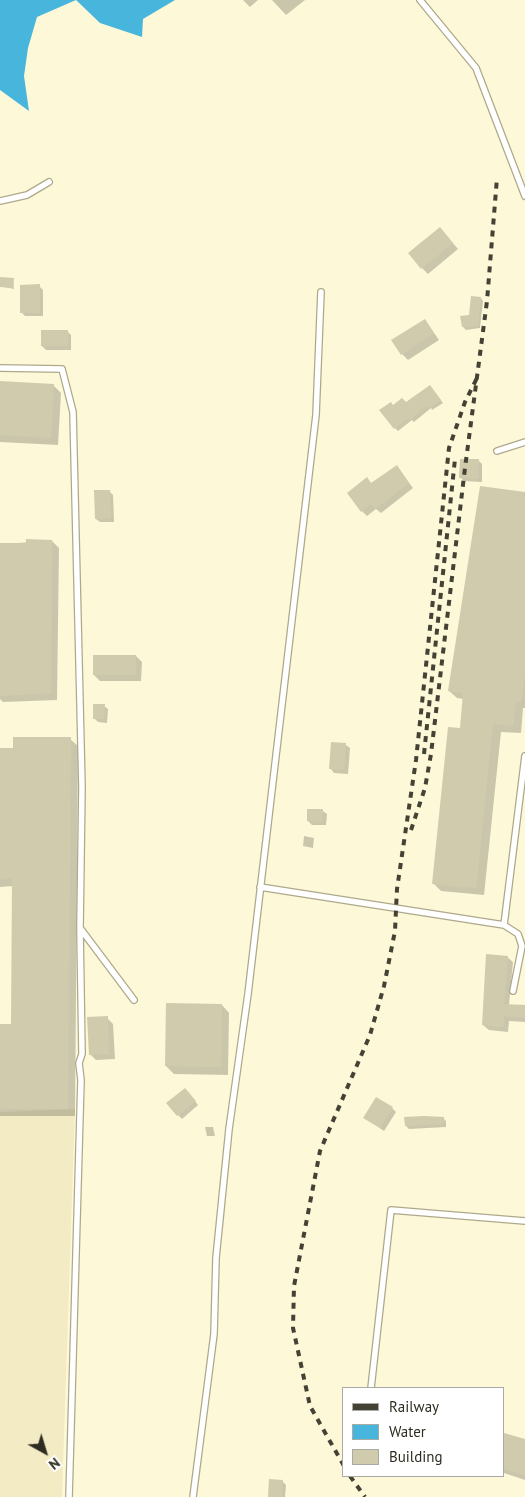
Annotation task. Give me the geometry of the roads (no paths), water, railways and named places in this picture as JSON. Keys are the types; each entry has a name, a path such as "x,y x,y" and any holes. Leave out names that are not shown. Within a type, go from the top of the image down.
{"lane":[{"path":"420,0 476,68 525,196"},
{"path":"0,201 27,195 49,182"},
{"path":"193,1497 214,1334 216,1258 229,1128 260,887 316,415 322,292"},
{"path":"0,368 62,369 73,412 82,788 80,928 82,1054 79,1063 81,1080 69,1497"},
{"path":"497,451 525,442"},
{"path":"504,925 525,756"},
{"path":"260,887 504,925 518,934 522,946 513,991"},
{"path":"80,928 134,1000"},
{"path":"371,1387 391,1210 525,1221"}],"water":[{"path":"0,0 76,0 37,17 28,48 24,76 29,111 0,90"},
{"path":"76,0 175,0 143,19 142,37 100,23"}],"railway":[{"path":"411,830 425,788 431,754 487,301 497,178"},
{"path":"342,1462 310,1406 293,1328 294,1286 320,1151 370,1035 384,986 395,931 397,889 416,760 449,448 465,402 477,378"},
{"path":"424,754 455,459"},
{"path":"351,1477 365,1497"}]}
